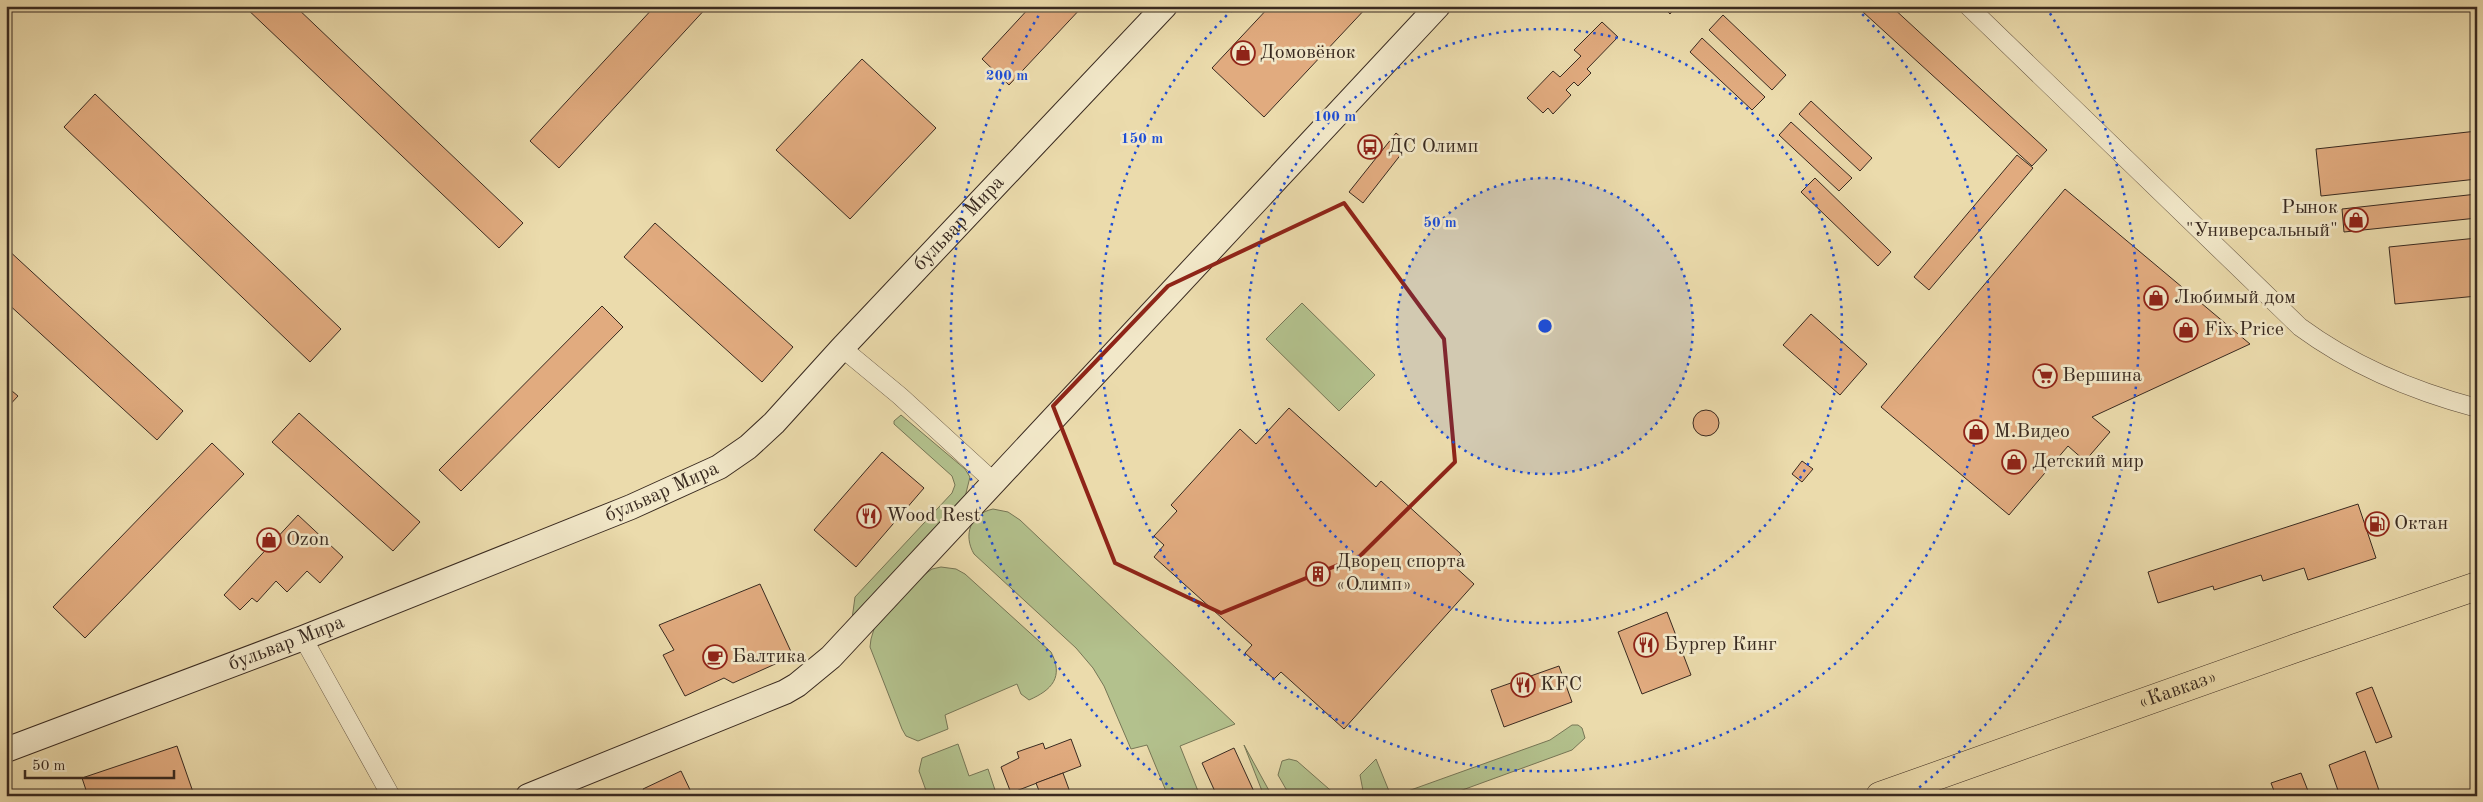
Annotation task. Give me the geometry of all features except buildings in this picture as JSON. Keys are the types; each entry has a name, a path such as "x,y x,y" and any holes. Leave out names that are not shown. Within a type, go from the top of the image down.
{"highway":[{"name":"«Кавказ»","path":"1880,796 2340,632 2477,586"}],"street":[{"name":"бульвар Мира","path":"6,750 303,638 631,506 720,467 748,447 774,423 842,348 1165,6"},
{"path":"528,796 644,751 797,685 831,657 1438,6"},
{"path":"1968,6 2300,327 2330,349 2383,377 2439,398 2477,408"},
{"path":"842,348 900,396 994,482"},
{"path":"303,638 392,796"}],"highlighted area":[{"path":"1344,203 1444,339 1455,462 1360,556 1221,613 1115,563 1053,406 1168,286"}],"green space":[{"path":"1302,303 1375,375 1339,411 1266,339"},
{"path":"901,415 965,469 970,477 965,497 852,619 855,597 952,493 955,485 952,476 894,424 894,421"},
{"path":"993,509 1008,512 1020,520 1235,724 1180,746 1200,796 1168,796 1147,745 1131,749 1104,686 1093,668 1076,648 974,554 969,540 971,526 979,515"},
{"path":"941,567 956,569 965,574 1051,652 1055,661 1056,676 1054,682 1044,692 1029,700 1021,694 1017,684 945,715 948,729 918,741 906,736 902,729 870,647 871,639 874,629 921,577 932,569"},
{"path":"1572,725 1578,725 1582,728 1585,738 1572,750 1446,796 1394,796 1550,740"},
{"path":"958,744 969,776 988,769 997,796 928,796 919,771 922,758"},
{"path":"1244,745 1272,796 1264,796"},
{"path":"1289,759 1297,761 1337,796 1290,796 1278,775 1282,761"},
{"path":"1376,759 1391,796 1364,796 1360,775"}],"place":[{"name":"Домовёнок","path":"1243,53"},
{"name":"ДС Олимп","path":"1370,147"},
{"name":"Рынок \"Универсальный\"","path":"2356,220"},
{"name":"Любимый дом","path":"2156,298"},
{"name":"Fix Price","path":"2186,330"},
{"name":"Вершина","path":"2045,376"},
{"name":"М.Видео","path":"1976,432"},
{"name":"Детский мир","path":"2014,462"},
{"name":"Wood Rest","path":"869,516"},
{"name":"Октан","path":"2377,524"},
{"name":"Ozon","path":"269,540"},
{"name":"Дворец спорта «Олимп»","path":"1318,574"},
{"name":"Бургер Кинг","path":"1646,645"},
{"name":"Балтика","path":"715,657"},
{"name":"KFC","path":"1523,685"}]}
